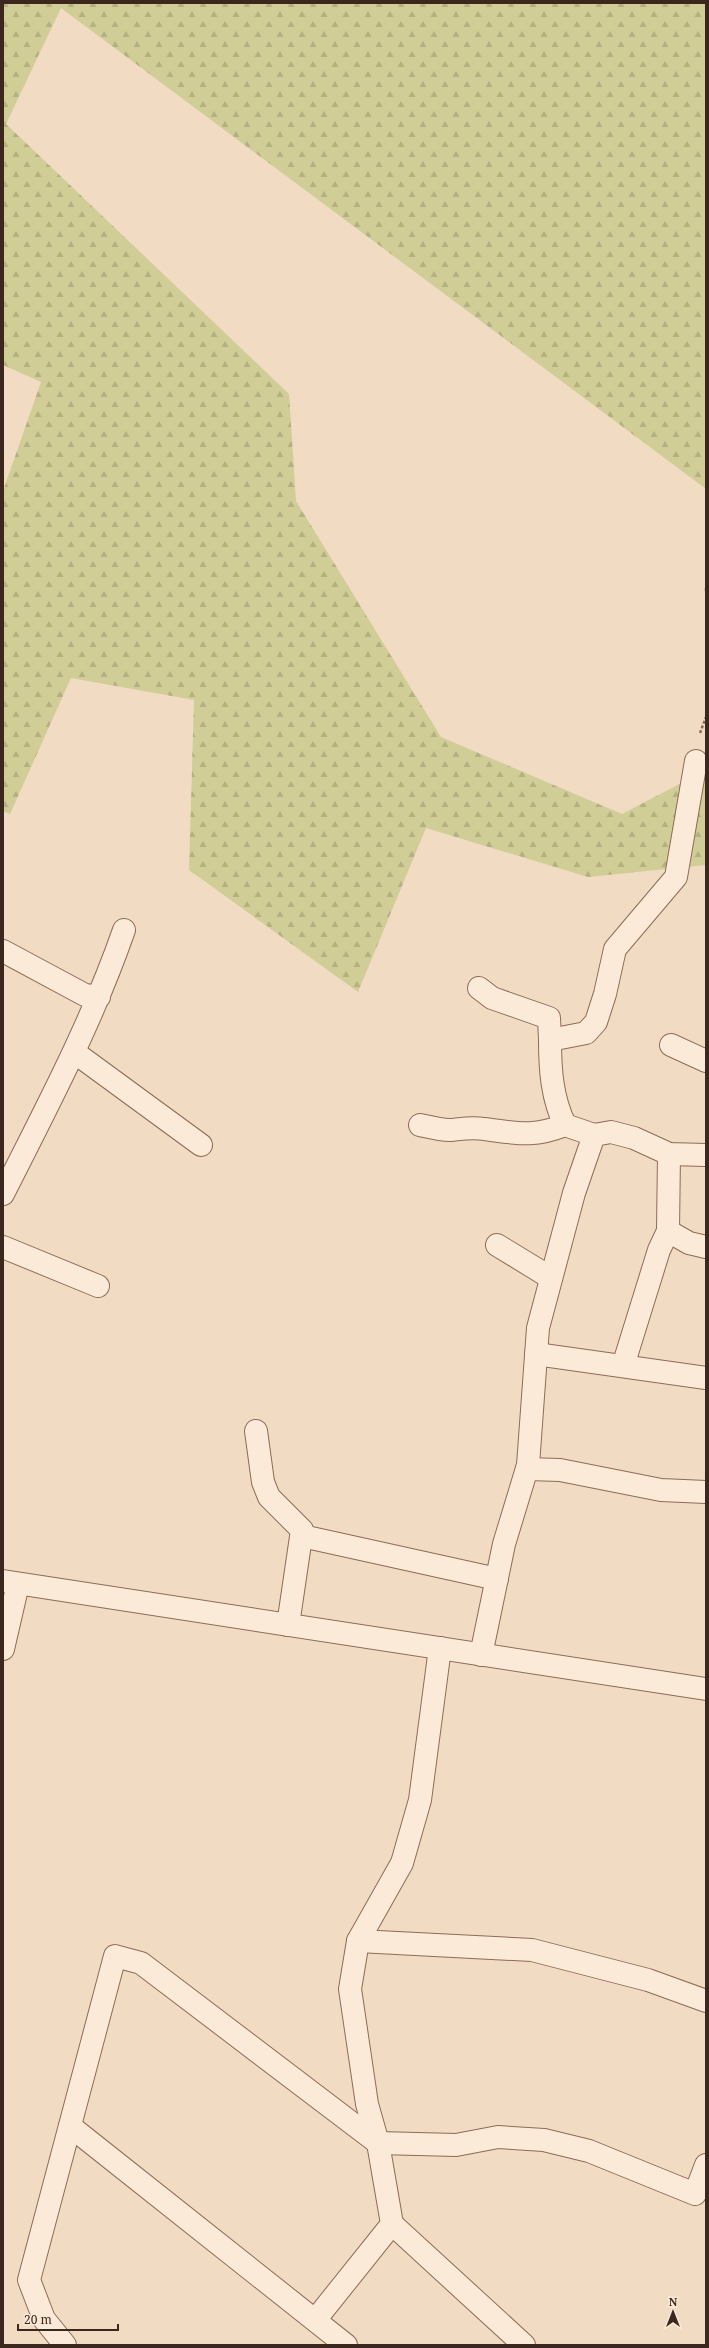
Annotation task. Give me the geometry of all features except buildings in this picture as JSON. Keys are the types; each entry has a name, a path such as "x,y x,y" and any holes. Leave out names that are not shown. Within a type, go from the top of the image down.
{"street":[{"path":"550,1040 586,1033 596,1022 605,994 615,949 676,877 696,761"},
{"path":"3,1194 74,1052 99,997 124,930"},
{"path":"3,951 85,995 99,997"},
{"path":"479,988 492,998 549,1018 550,1074 558,1109 565,1125"},
{"path":"671,1045 706,1061"},
{"path":"74,1052 201,1145"},
{"path":"420,1125 449,1130 461,1128 484,1129 501,1133 531,1134 549,1132 565,1125 594,1135 611,1132 634,1138 669,1154 706,1156"},
{"path":"481,1655 504,1544 527,1469 538,1328 574,1193 594,1135"},
{"path":"623,1366 659,1250 668,1232 669,1154"},
{"path":"668,1232 689,1243 706,1248"},
{"path":"496,1245 551,1278"},
{"path":"3,1247 98,1286"},
{"path":"536,1354 706,1378"},
{"path":"256,1431 263,1482 269,1497 302,1530 288,1625"},
{"path":"527,1469 560,1470 661,1490 706,1492"},
{"path":"302,1536 497,1578"},
{"path":"3,1649 11,1583 706,1689"},
{"path":"440,1648 420,1800 402,1863 358,1941 350,1989 367,2104 378,2143 392,2224 524,2345"},
{"path":"358,1941 532,1950 648,1980 706,2001"},
{"path":"65,2345 44,2319 29,2280 115,1956 141,1963 378,2143 456,2145 498,2137 544,2140 589,2151 695,2194 706,2165"},
{"path":"70,2126 316,2319 346,2345"},
{"path":"316,2319 392,2224"}],"green space":[{"path":"3,3 706,3 706,489 61,8 6,124 289,394 296,501 441,737 622,814 706,770 706,865 588,877 426,828 358,992 189,870 194,700 71,678 10,814 3,811 3,491 41,382 3,365"}]}
